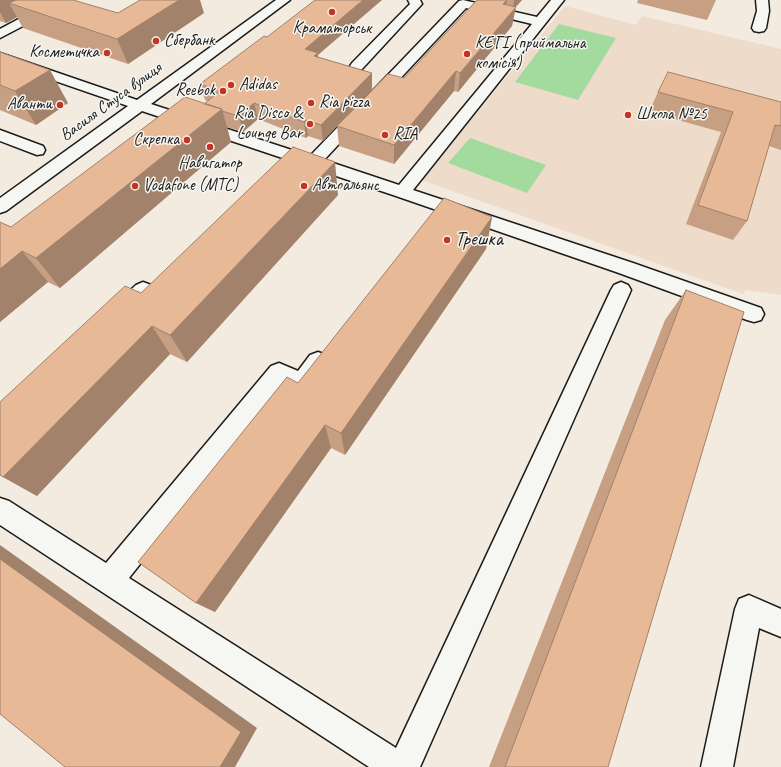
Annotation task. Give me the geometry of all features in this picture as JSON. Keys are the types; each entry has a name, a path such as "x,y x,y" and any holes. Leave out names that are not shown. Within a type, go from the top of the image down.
{"street":[{"path":"0,34 63,0"},
{"name":"Василя Стуса вулиця","path":"0,207 284,0"},
{"path":"357,66 416,4 414,0"},
{"path":"402,192 558,0"},
{"path":"759,28 763,12 762,0"},
{"path":"30,2 66,13"},
{"path":"313,162 463,4 540,22"},
{"path":"0,57 626,268 754,314"},
{"path":"0,135 37,150"},
{"path":"103,328 143,290 162,297 184,275"},
{"path":"404,767 621,290"},
{"path":"110,580 279,372 301,383 330,346"},
{"path":"0,510 397,767"},
{"path":"717,767 749,609 781,623"}],"shaded area":[{"name":"Школа №25","path":"565,6 636,25 642,16 781,49 781,295 746,290 743,294 421,180"}],"green space":[{"path":"559,24 616,38 578,100 515,82"},
{"path":"470,138 546,165 527,193 448,163"}],"building":[{"path":"16,0 73,0 118,13 140,0 179,0 117,39 9,3"},
{"path":"315,0 363,0 305,49 318,53 314,56 372,73 321,125 306,120 304,122 254,103 239,116 204,104 220,91 200,84 264,36 267,37"},
{"path":"477,0 507,0 503,4 516,7 460,73 456,71 394,145 337,126 388,74 404,78"},
{"path":"0,52 50,70 15,91 0,85"},
{"path":"668,72 781,102 781,126 775,125 747,221 698,205 733,112 658,92"},
{"path":"185,97 222,109 36,258 22,251 0,269 0,222 11,227"},
{"path":"293,147 335,162 170,335 152,326 3,477 0,475 0,402 125,286 141,293"},
{"path":"444,198 492,217 341,433 325,425 196,603 138,562 287,377 298,383"},
{"path":"686,290 744,312 608,767 505,767"},
{"path":"0,559 241,732 220,767 65,767 0,714"}],"place":[{"name":"Краматорськ","path":"332,12"},
{"name":"Сбербанк","path":"156,41"},
{"name":"Косметичка","path":"107,53"},
{"name":"КЕГІ (приймальна комісія)","path":"467,54"},
{"name":"Adidas","path":"231,85"},
{"name":"Reebok","path":"223,91"},
{"name":"Ria pizza","path":"311,103"},
{"name":"Аванти","path":"60,105"},
{"name":"Школа №25","path":"628,115"},
{"name":"Ria Disco & Lounge Bar","path":"310,124"},
{"name":"RIA","path":"385,135"},
{"name":"Скрепка","path":"187,140"},
{"name":"Навигатор","path":"210,147"},
{"name":"Vodafone (МТС)","path":"135,186"},
{"name":"Автоальянс","path":"304,186"},
{"name":"Трешка","path":"447,240"}]}
